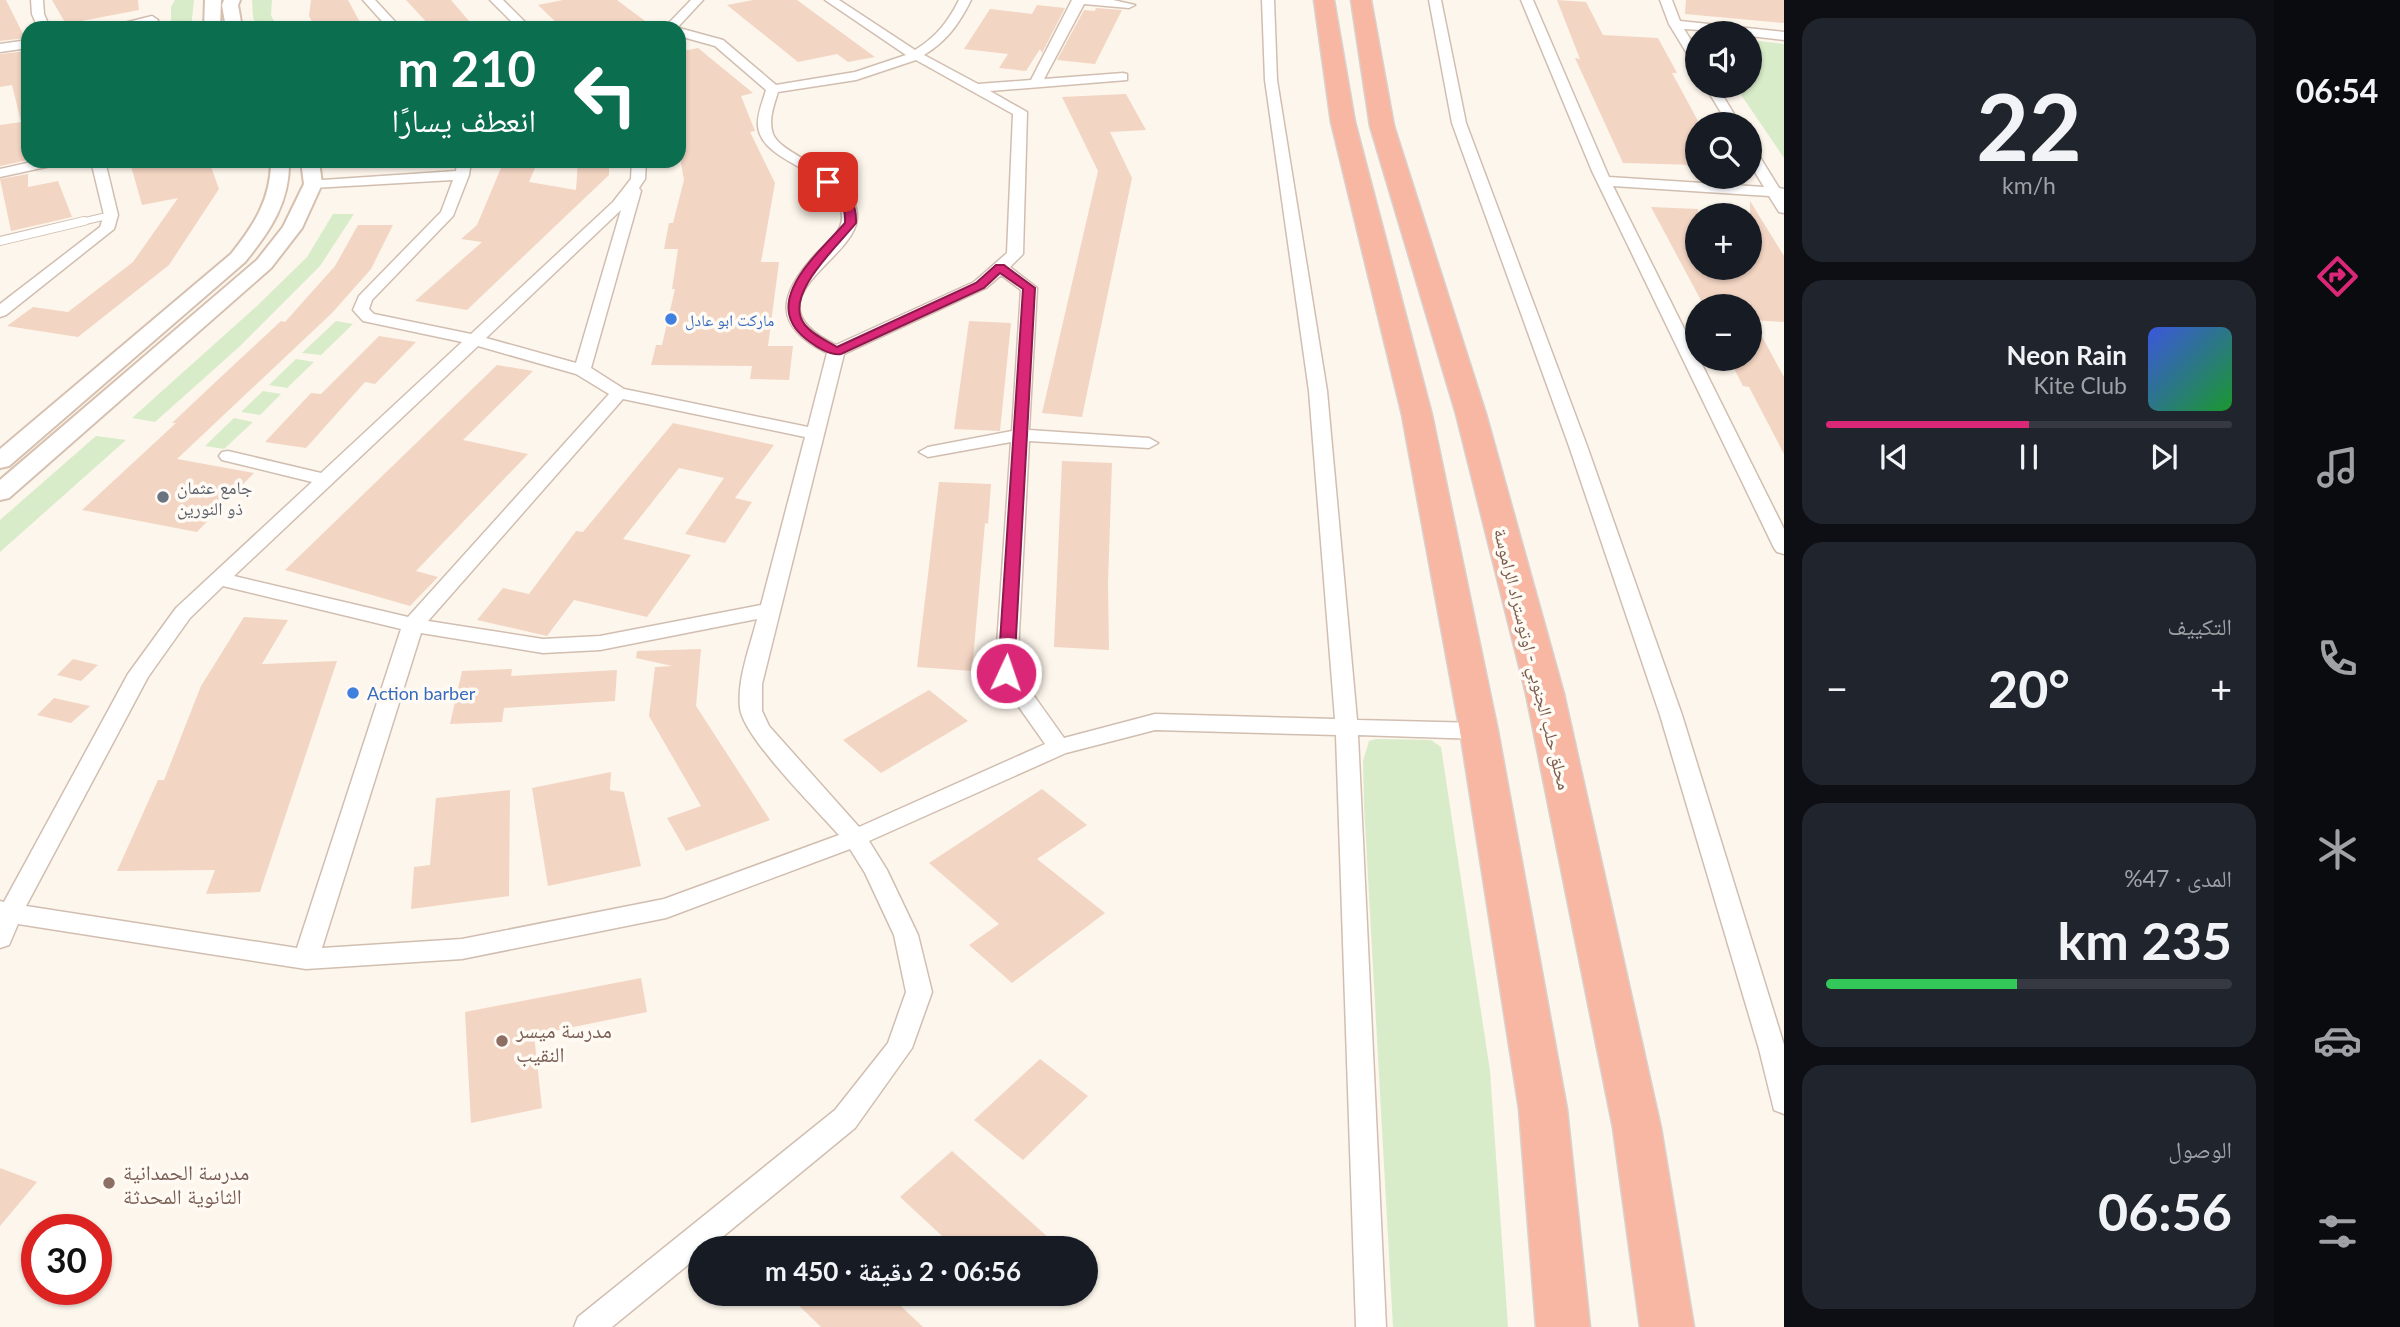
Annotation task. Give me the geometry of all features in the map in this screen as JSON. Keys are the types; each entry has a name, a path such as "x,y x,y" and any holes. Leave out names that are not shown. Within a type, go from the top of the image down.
{"highway":[{"path":"1324,0 1343,122 1417,415 1479,731 1544,1109 1563,1327"},
{"name":"محلق حلب الجنوبي - اوتوستراد الراموسة","path":"1361,0 1382,126 1471,414 1545,694 1637,1128 1667,1327"}],"street":[{"path":"37,0 41,21"},
{"path":"212,21 214,0"},
{"path":"232,0 230,5 233,21"},
{"path":"369,0 388,21"},
{"path":"496,0 518,21"},
{"path":"680,0 696,1"},
{"path":"831,0 916,55 1020,112 1015,254 980,285 836,351"},
{"path":"686,34 719,43 773,89 859,75 916,55 953,27 965,0 975,0"},
{"path":"1035,84 1079,0 1129,5"},
{"path":"1268,0 1272,80 1318,391 1347,729 1371,1327"},
{"path":"1435,0 1459,123 1578,446 1671,715 1772,1049 1784,1102"},
{"path":"1527,0 1604,181 1784,548"},
{"path":"1666,0 1685,41"},
{"path":"677,21 696,1"},
{"path":"147,21 152,20"},
{"path":"1675,24 1784,36"},
{"path":"0,48 21,45"},
{"path":"976,88 1123,77"},
{"path":"773,89 762,119 765,135 771,143 824,178 847,198 851,211 850,223 845,233 795,293 793,308 797,324 812,338 836,351"},
{"path":"0,173 23,168"},
{"path":"0,312 107,229 111,215 101,168"},
{"path":"0,461 238,258 260,230 276,202 279,168"},
{"path":"0,492 264,264 292,228 313,184 311,168"},
{"path":"313,184 463,168 447,213 365,299 361,310 369,318 475,340 582,370 619,393 815,434"},
{"path":"1762,169 1778,192 1784,209"},
{"path":"0,938 6,911 139,674 183,613 618,205 638,170"},
{"path":"582,370 638,170"},
{"path":"1604,181 1778,192"},
{"path":"1000,267 1029,288 1006,673 1059,747"},
{"path":"135,346 164,350"},
{"path":"589,1327 845,1119 899,1048 919,992 906,935 875,870 855,838 760,730 751,711 751,684 836,351"},
{"path":"306,959 413,625 619,393"},
{"path":"928,452 1020,435 1149,443"},
{"path":"228,456 326,480"},
{"path":"219,579 413,625 543,646 600,643 770,610"},
{"path":"6,911 236,950 306,959 462,949 666,908 855,838 1059,747 1156,722 1479,731"}],"lane":[{"path":"0,241 111,215"}],"green space":[{"path":"175,0 194,0 192,21 171,21 171,7"},
{"path":"252,0 272,0 271,15 274,21 254,21"},
{"path":"1762,41 1784,44 1784,158 1762,126 1762,112 1753,112 1743,98 1762,98"},
{"path":"333,214 354,214 320,266 239,347 155,422 132,418 258,305 307,257"},
{"path":"336,321 353,324 321,355 302,353"},
{"path":"296,359 314,362 287,388 269,385"},
{"path":"263,391 281,394 260,415 241,412"},
{"path":"234,418 253,422 224,449 205,446"},
{"path":"96,436 126,440 0,552 0,520"},
{"path":"1431,740 1441,747 1490,1071 1508,1327 1393,1327 1364,805 1363,761 1369,741"}],"building":[{"path":"0,0 6,0 21,30 21,38 0,41"},
{"path":"52,0 138,0 139,10 82,21 64,21"},
{"path":"311,0 348,0 359,21 312,21 309,16"},
{"path":"406,0 451,0 469,21 426,21"},
{"path":"563,0 617,0 645,21 555,21 538,5"},
{"path":"753,0 797,0 875,57 848,62 837,54 798,62 727,5"},
{"path":"1557,0 1586,2 1603,35 1658,38 1677,73 1672,73 1693,112 1685,112 1685,165 1623,163 1575,58 1580,59"},
{"path":"1686,0 1784,0 1784,23 1685,14"},
{"path":"1037,5 1065,8 1042,53 1040,49 1026,71 999,68 1008,54 964,49 990,9 1032,14"},
{"path":"1096,8 1122,10 1095,64 1057,60 1084,10 1095,11"},
{"path":"698,48 753,93 741,96 755,131 750,132 775,183 761,262 779,262 768,346 793,346 789,380 750,379 752,366 651,365 656,345 662,345 675,289 672,289 678,249 664,249 669,223 673,223 684,180 682,168 686,168 686,51"},
{"path":"21,52 21,122 12,85 0,87 0,54"},
{"path":"1126,94 1146,130 1110,132 1132,178 1082,417 1042,413 1098,171 1062,97"},
{"path":"21,122 21,162 0,166 0,125"},
{"path":"132,168 212,168 219,189 169,265 78,337 7,326 33,307 68,312 133,262 178,198 142,205"},
{"path":"501,168 535,168 529,182 576,190 578,168 609,168 609,175 467,310 415,301 482,242 461,239 477,225"},
{"path":"28,174 28,187 58,181 72,217 11,231 0,179"},
{"path":"1651,207 1685,208 1685,271"},
{"path":"1762,220 1784,256 1784,322 1762,321 1762,294 1698,294 1690,280 1762,280"},
{"path":"358,225 393,225 371,269 332,313 177,459 254,473 197,532 82,510 281,321 285,322 335,266"},
{"path":"969,321 1011,323 1000,431 954,429"},
{"path":"379,336 416,342 375,384 365,382 306,448 265,442 311,393 321,394"},
{"path":"1762,337 1784,377 1784,454 1749,387 1743,386 1735,371 1762,371"},
{"path":"497,365 533,371 463,440 528,454 416,571 438,577 410,606 285,570"},
{"path":"673,423 774,445 735,498 752,502 725,543 685,534 724,478 679,468 623,539 691,555 647,617 574,600 547,636 477,620 503,588 529,594 576,531 583,532"},
{"path":"1062,461 1112,463 1109,650 1054,647"},
{"path":"939,482 991,484 972,671 917,667"},
{"path":"244,617 288,620 262,664 337,661 260,892 206,894 215,870 117,871 158,780 164,780 201,686"},
{"path":"701,649 696,706 770,820 686,851 667,818 701,806 649,716 655,667 672,666 636,658 637,651"},
{"path":"73,659 98,665 81,681 57,675"},
{"path":"512,669 511,676 617,670 615,701 504,708 502,722 450,724 462,671"},
{"path":"929,690 968,721 881,773 843,740"},
{"path":"54,698 90,706 71,723 37,715"},
{"path":"611,772 610,790 624,792 641,866 548,886 532,788"},
{"path":"1042,789 1087,825 1037,859 1105,913 1012,983 969,945 999,924 929,863"},
{"path":"510,790 509,896 411,909 414,867 430,865 436,798"},
{"path":"641,978 647,1012 534,1035 542,1108 471,1123 465,1012"},
{"path":"1040,1059 1088,1096 1023,1160 974,1120"},
{"path":"952,1151 1047,1236 942,1236 900,1197"},
{"path":"0,1168 37,1182 0,1226"},
{"path":"799,1306 901,1306 923,1327 821,1327"}],"place":[{"name":"ماركت ابو عادل","path":"671,319"},
{"name":"جامع عثمان ذو النورين","path":"163,497"},
{"name":"Action barber","path":"353,693"},
{"name":"مدرسة ميسر النقيب","path":"502,1041"},
{"name":"مدرسة الحمدانية الثانوية المحدثة","path":"109,1183"}],"route":[{"path":"828,182 847,198 851,211 850,223 845,233 804,279 795,293 793,308 797,324 812,338 836,351 980,285 1000,267 1029,288 1006,673"}]}
